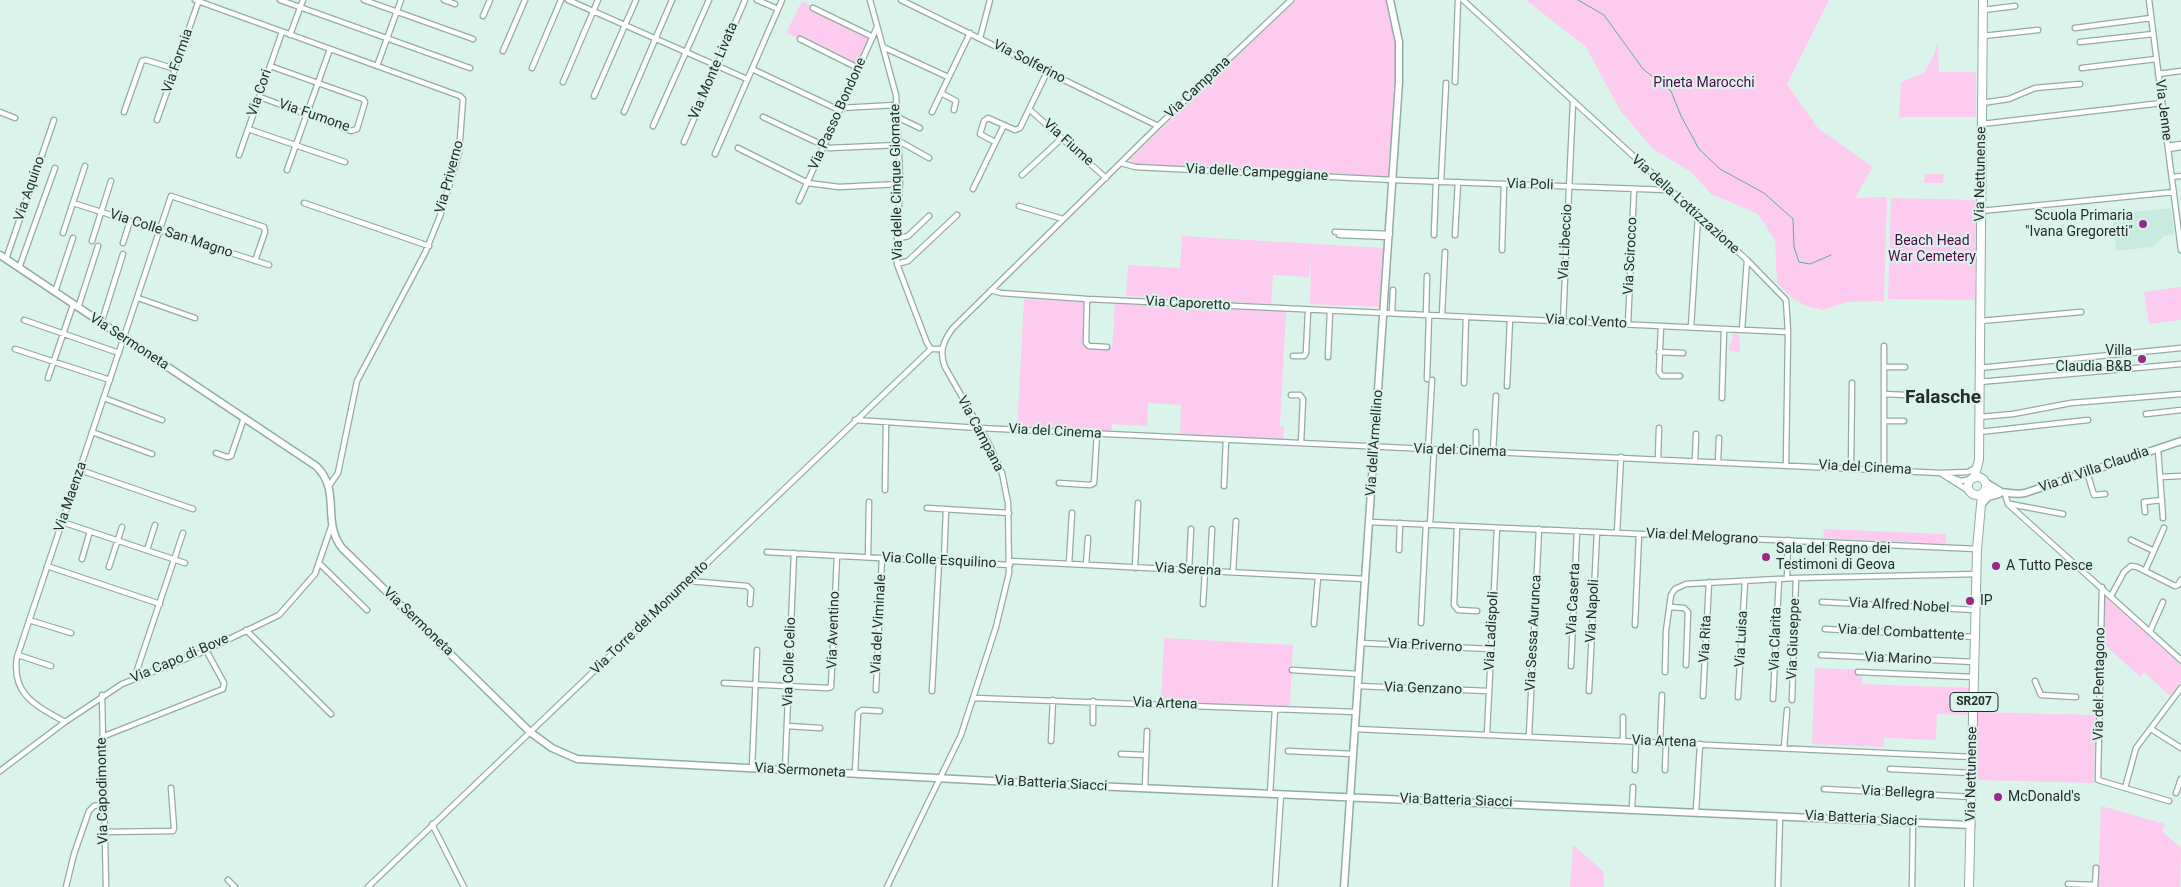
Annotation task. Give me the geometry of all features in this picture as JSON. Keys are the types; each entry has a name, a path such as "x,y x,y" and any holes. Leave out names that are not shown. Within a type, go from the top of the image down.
{"main road":[{"name":"Via Nettunense","path":"1978,464 1983,0"},
{"name":"SR207","path":"1978,464 1973,478 1968,483 1979,514"},
{"name":"SR207","path":"1978,464 1984,481 1979,514"},
{"path":"1973,478 1979,477 1984,481"},
{"path":"1970,492 1976,496 1983,493"},
{"name":"Via Nettunense","path":"1969,887 1979,514"}],"street":[{"name":"Via Priverno","path":"198,0 460,96 463,99 462,133 458,160 440,216 429,246 359,376 338,473 329,486"},
{"name":"Via Formia","path":"157,120 198,0"},
{"path":"280,0 470,68"},
{"path":"290,35 303,0"},
{"path":"364,0 473,39"},
{"path":"377,66 401,0"},
{"path":"444,0 454,4"},
{"path":"483,16 490,0"},
{"path":"503,51 525,0"},
{"path":"532,68 561,0"},
{"path":"568,0 747,79"},
{"path":"563,82 598,0"},
{"path":"594,96 636,0"},
{"path":"624,112 672,0"},
{"path":"653,126 709,0"},
{"name":"Via Monte Livata","path":"684,142 745,0"},
{"path":"757,0 778,9"},
{"path":"715,154 782,0"},
{"name":"Via delle Cinque Giornate","path":"870,0 894,87 896,106 900,184 897,264 931,349"},
{"name":"Via Solferino","path":"901,0 1158,126"},
{"path":"980,38 990,0"},
{"name":"Via Campana","path":"887,887 959,739 974,698 1004,599 1010,563 1007,490 1000,468 947,371 942,358 942,349 952,329 991,290 1158,126 1291,0"},
{"name":"Via dell'Armellino","path":"1344,887 1385,313 1400,55 1398,34 1390,0"},
{"path":"1455,82 1458,0"},
{"name":"Via della Lottizzazione","path":"1462,0 1668,190 1747,260 1786,300 1788,332 1786,464"},
{"name":"Via Jenne","path":"2149,0 2175,204 2179,215 2181,250"},
{"path":"1983,10 2015,6"},
{"path":"813,8 873,37"},
{"path":"2075,28 2151,18"},
{"name":"Via Passo Bondone","path":"799,200 877,27"},
{"path":"1983,36 2038,30"},
{"name":"Via Cori","path":"239,155 282,32"},
{"path":"932,112 970,33"},
{"path":"2080,42 2153,34"},
{"path":"800,39 858,68"},
{"path":"883,47 948,78"},
{"path":"287,170 330,49"},
{"path":"2082,68 2156,59"},
{"path":"124,112 142,61 146,60 175,69"},
{"name":"Via Fumone","path":"260,96 353,131 357,129 365,108 363,99 270,66"},
{"path":"752,69 839,109 896,106"},
{"path":"2158,74 2181,71"},
{"path":"996,142 980,134 984,121 988,118 1014,130 1019,129 1047,72"},
{"path":"1434,235 1446,83"},
{"path":"1982,103 2009,99 2036,88 2080,84"},
{"path":"941,93 956,101 954,110"},
{"name":"Via Libeccio","path":"1563,321 1572,102"},
{"path":"1982,124 2162,103"},
{"name":"Via Fiume","path":"1029,109 1106,178"},
{"path":"0,112 15,118"},
{"path":"763,117 823,146 837,149 899,143 929,158"},
{"path":"897,117 920,128"},
{"name":"Via Aquino","path":"3,257 54,120"},
{"path":"973,189 1004,125"},
{"path":"248,128 345,162"},
{"path":"1022,175 1062,138"},
{"path":"2168,148 2181,146"},
{"path":"738,148 808,182 839,187 900,184"},
{"name":"Via delle Campeggiane","path":"1121,163 1135,167 1393,180"},
{"path":"63,233 85,166"},
{"path":"19,268 55,168"},
{"path":"2172,177 2181,176"},
{"path":"92,241 111,180"},
{"name":"Via Poli","path":"1393,180 1668,190"},
{"path":"1455,235 1458,182"},
{"path":"1502,250 1504,184"},
{"name":"Via Scirocco","path":"1628,324 1634,189"},
{"path":"1980,211 2174,192"},
{"name":"Via Maenza","path":"65,722 36,704 23,693 17,676 18,655 171,196 263,226 265,232 256,261"},
{"name":"Via Colle San Magno","path":"73,202 269,266"},
{"path":"304,203 429,246"},
{"path":"2175,204 2181,203"},
{"path":"1019,206 1063,219"},
{"path":"897,264 908,261 957,215"},
{"path":"897,239 908,236 930,216"},
{"path":"1691,327 1698,216"},
{"path":"124,243 130,221"},
{"path":"1335,232 1390,236"},
{"path":"1339,235 1390,236"},
{"path":"55,292 73,238"},
{"path":"48,378 63,333 98,246"},
{"path":"1442,316 1445,252"},
{"path":"101,324 123,254"},
{"name":"Via Sermoneta","path":"3,257 314,464 323,474 329,486 331,526 336,539 346,553 530,732 556,750 584,760 941,778"},
{"path":"1742,330 1747,260"},
{"path":"1427,276 1430,380 1428,450"},
{"name":"Via Caporetto","path":"991,290 1001,294 1385,313"},
{"path":"1392,313 1393,290"},
{"path":"138,298 195,318"},
{"path":"1088,299 1086,343 1090,346 1107,347"},
{"path":"1293,356 1306,354 1308,310"},
{"path":"1328,357 1330,310"},
{"path":"1980,321 2081,312"},
{"name":"Via col Vento","path":"1385,313 1788,332"},
{"path":"1464,384 1466,317"},
{"path":"1507,386 1510,319"},
{"path":"24,320 119,353"},
{"path":"1661,326 1659,373 1662,376 1680,376"},
{"path":"1722,398 1724,329"},
{"path":"1884,346 1884,469"},
{"path":"1979,368 2181,348"},
{"path":"16,349 110,380"},
{"path":"931,349 942,349"},
{"name":"Via Torre del Monumento","path":"368,887 931,349"},
{"path":"1659,352 1683,353"},
{"path":"1979,382 2181,364"},
{"path":"1884,367 1905,367"},
{"path":"1851,468 1852,383"},
{"path":"1884,394 1906,394"},
{"path":"1979,417 2013,414 2071,403 2181,394"},
{"path":"1291,395 1300,395 1302,398 1301,443"},
{"path":"1493,452 1496,396"},
{"path":"104,398 162,420"},
{"path":"2146,414 2181,410"},
{"path":"216,453 227,457 231,456 244,418"},
{"name":"Via del Cinema","path":"855,420 1097,434 1428,450 1658,458 1941,473"},
{"path":"1979,432 2088,420"},
{"path":"885,490 886,422"},
{"path":"1884,422 1904,422"},
{"path":"1658,458 1659,428"},
{"path":"92,432 152,454"},
{"path":"1476,432 1476,452"},
{"path":"1059,483 1090,485 1094,483 1097,434"},
{"path":"1695,461 1696,434"},
{"path":"1718,462 1719,438"},
{"path":"1224,486 1226,440"},
{"name":"Via di Villa Claudia","path":"2005,494 2025,493 2181,441"},
{"path":"2158,448 2163,518"},
{"path":"1421,623 1434,450"},
{"path":"1617,533 1621,457"},
{"path":"1941,473 1968,472 1978,464"},
{"path":"80,470 193,509"},
{"path":"2087,472 2094,495 2105,494"},
{"path":"1941,473 1960,480 1973,478"},
{"path":"1941,473 1970,492"},
{"path":"2160,477 2181,476"},
{"path":"1984,481 2005,494 2008,504 2181,660"},
{"path":"1983,493 1991,491 2005,494"},
{"path":"1979,514 1988,497 2005,494"},
{"path":"2145,512 2144,502 2162,500"},
{"name":"Via Colle Esquilino","path":"868,557 869,502"},
{"path":"1135,568 1138,503"},
{"path":"2008,504 2063,514"},
{"path":"927,508 1009,513"},
{"path":"932,691 946,509"},
{"path":"1069,564 1072,513"},
{"path":"1232,572 1236,521"},
{"path":"62,522 185,563"},
{"name":"Via del Melograno","path":"1370,522 1978,549"},
{"path":"1399,550 1400,523"},
{"path":"147,550 155,525"},
{"path":"109,567 122,526"},
{"name":"Via Capo di Bove","path":"0,771 102,696 138,677 206,650 282,612 312,578 320,564 331,526"},
{"path":"1457,526 1454,605 1458,610 1477,611"},
{"path":"1189,570 1191,528"},
{"name":"Via Ladispoli","path":"1486,734 1497,528"},
{"path":"2145,571 2164,528"},
{"path":"1203,604 1212,529"},
{"name":"Via Sessa Aurunca","path":"1529,736 1539,529"},
{"path":"82,559 90,531"},
{"name":"Via Caserta","path":"1571,666 1577,531"},
{"name":"Via Napoli","path":"1589,691 1597,532"},
{"path":"138,677 137,670 183,533"},
{"path":"1635,625 1640,534"},
{"path":"1086,565 1088,538"},
{"path":"1787,578 1788,540"},
{"path":"2131,540 2154,551"},
{"name":"Via Colle Esquilino","path":"767,552 1010,563"},
{"name":"Via Colle Celio","path":"785,770 794,553"},
{"name":"Via Aventino","path":"724,683 827,688 831,686 837,556"},
{"name":"Via del Viminale","path":"876,690 882,558"},
{"name":"Via Serena","path":"1010,563 1069,564 1365,579"},
{"path":"320,564 367,610"},
{"path":"47,566 160,604"},
{"path":"2111,596 2128,567 2135,566 2175,586 2181,580"},
{"path":"1664,672 1666,631 1672,594 1677,588 1690,583 1787,578 1977,574"},
{"path":"1314,624 1318,577"},
{"name":"Via Giuseppe","path":"1792,700 1796,578"},
{"name":"Via Clarita","path":"1773,699 1778,579"},
{"path":"689,581 747,586 750,590 750,604"},
{"name":"Via Luisa","path":"1738,697 1745,581"},
{"name":"Via Rita","path":"1704,696 1709,582"},
{"name":"Via del Pentagono","path":"2102,587 2098,780 2125,788"},
{"name":"Via Alfred Nobel","path":"1822,602 1976,610"},
{"path":"2150,631 2163,602"},
{"path":"1670,607 1684,608 1688,612 1686,665"},
{"path":"29,620 71,633"},
{"name":"Via del Combattente","path":"1826,629 1976,636"},
{"path":"246,630 331,714"},
{"name":"Via Priverno","path":"1360,643 1491,649"},
{"path":"102,737 223,689 224,683 206,650"},
{"path":"752,768 757,650"},
{"path":"18,655 51,666"},
{"name":"Via Marino","path":"1822,655 1975,662"},
{"path":"1292,670 1358,674"},
{"path":"1858,672 1974,677"},
{"path":"2034,681 2038,692 2042,696 2076,697"},
{"name":"Via Genzano","path":"1357,686 1489,691"},
{"path":"2169,801 2125,788 2134,753 2181,688"},
{"path":"1662,694 1665,770"},
{"name":"Via Capodimonte","path":"102,696 106,887"},
{"name":"Via Artena","path":"974,698 1356,712"},
{"path":"1051,741 1053,700"},
{"path":"1093,723 1094,702"},
{"path":"1270,794 1275,709"},
{"path":"855,773 858,713 862,710 880,711"},
{"path":"1784,748 1786,710"},
{"path":"1623,717 1623,740"},
{"path":"787,726 820,728"},
{"name":"Via Artena","path":"1355,729 1973,757"},
{"path":"2150,729 2181,748"},
{"path":"1145,788 1147,731"},
{"path":"1634,770 1636,741"},
{"path":"1696,811 1700,744"},
{"path":"1288,751 1353,754"},
{"path":"1121,754 1145,755"},
{"path":"1890,769 1972,774"},
{"name":"Via Batteria Siacci","path":"941,778 1971,824"},
{"path":"2176,793 2181,779"},
{"path":"1632,808 1633,787"},
{"path":"104,832 173,831 172,788"},
{"name":"Via Bellegra","path":"1824,788 1972,797"},
{"path":"1275,887 1281,794"},
{"path":"66,887 74,854 89,811 94,806 103,804"},
{"path":"1778,887 1780,815"},
{"path":"1912,887 1913,822"},
{"path":"432,824 464,887"},
{"path":"2068,884 2095,886 2096,868"},
{"path":"228,880 235,887"}],"shaded area":[{"name":"Scuola Primaria \"Ivana Gregoretti\"","path":"2171,208 2174,235 2164,236 2153,247 2116,251 2112,214"}],"green space":[{"path":"1295,0 1387,0 1397,36 1399,56 1390,178 1135,167 1129,163 1130,159"},
{"name":"Pineta Marocchi","path":"1526,0 1829,0 1787,84 1818,128 1873,167 1855,198 1887,197 1884,301 1847,302 1823,310 1807,306 1793,299 1777,283 1775,240 1758,214 1711,194 1691,172 1653,149 1620,110 1586,47"},
{"path":"802,1 871,38 858,66 786,33"},
{"path":"1938,41 1939,72 1976,72 1976,117 1899,117 1901,82 1924,73 1934,55"},
{"path":"1925,174 1944,174 1943,183 1924,183"},
{"name":"Beach Head War Cemetery","path":"1891,198 1976,200 1975,300 1888,299"},
{"path":"1182,236 1384,248 1380,307 1310,304 1311,255 1309,277 1273,275 1271,304 1126,296 1128,265 1180,268"},
{"path":"2181,287 2181,320 2149,324 2144,292"},
{"path":"1024,299 1086,302 1084,347 1112,348 1115,303 1286,312 1280,426 1284,427 1283,440 1180,434 1181,405 1148,403 1147,426 1112,424 1111,433 1017,428"},
{"path":"1733,333 1739,334 1740,352 1729,351 1729,343 1732,343"},
{"path":"1824,529 1946,534 1946,544 1823,538"},
{"path":"2104,594 2181,665 2181,682 2170,696 2144,672 2140,677 2103,643"},
{"path":"1164,638 1293,645 1290,708 1161,702"},
{"path":"1815,668 1862,670 1862,684 1971,688 1970,715 1937,714 1936,740 1884,738 1884,747 1812,744"},
{"path":"1978,712 2095,715 2094,783 1976,780"},
{"path":"2101,806 2165,824 2162,831 2181,848 2180,887 2098,887"},
{"path":"1573,845 1603,871 1604,887 1570,887"}],"waterway":[{"path":"1578,0 1604,15 1643,69 1671,91 1681,116 1699,149 1720,169 1764,193 1793,219 1794,247 1799,262 1810,264 1831,255"}],"place":[{"name":"Scuola Primaria \"Ivana Gregoretti\"","path":"2143,224"},
{"name":"Villa Claudia B&B","path":"2142,359"},
{"name":"Sala del Regno dei Testimoni di Geova","path":"1766,557"},
{"name":"A Tutto Pesce","path":"1996,566"},
{"name":"IP","path":"1970,601"},
{"name":"McDonald's","path":"1998,797"}],"district":[{"name":"Falasche","path":"1943,398"}]}
